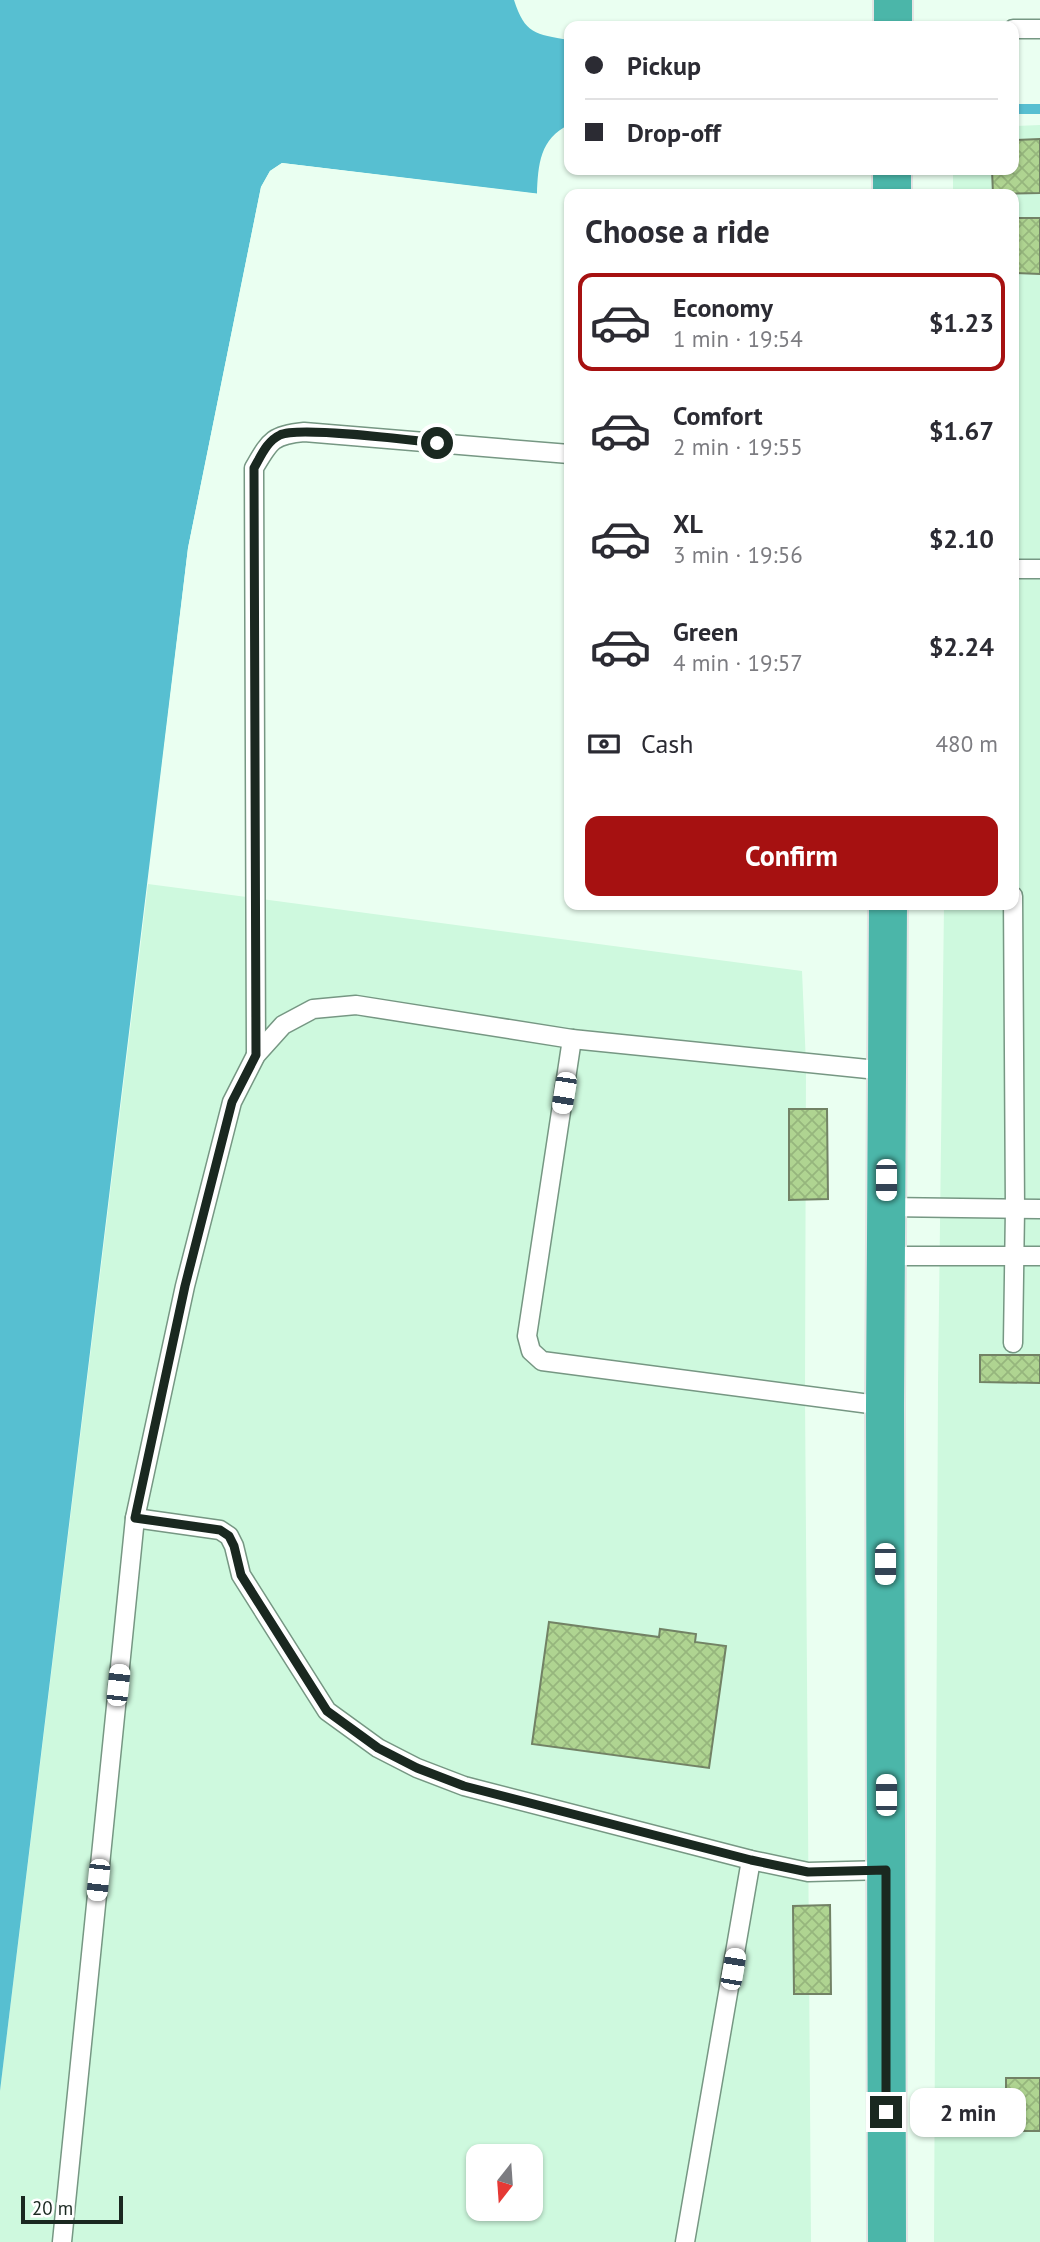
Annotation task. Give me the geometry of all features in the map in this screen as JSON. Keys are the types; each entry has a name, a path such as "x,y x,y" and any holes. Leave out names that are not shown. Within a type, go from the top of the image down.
{"highway":[{"path":"893,0 893,21"},
{"path":"887,2242 885,1406 888,910"}],"lane":[{"path":"1019,29 1040,29"},
{"path":"256,1055 254,468 267,446 282,434 304,432 564,454"},
{"path":"1019,569 1040,569"},
{"path":"1013,910 1013,1343"},
{"path":"62,2242 135,1518 185,1286 232,1102 256,1055 282,1025 313,1009 356,1005 572,1039 887,1071"},
{"path":"572,1039 527,1336 531,1351 542,1361 885,1406"},
{"path":"886,1207 1040,1209"},
{"path":"886,1255 1040,1256"},
{"path":"135,1518 220,1530 229,1536 241,1575 327,1711 378,1748 417,1768 464,1786 751,1860 808,1872 886,1870"},
{"path":"685,2242 751,1860"}],"shaded area":[{"path":"1040,125 1040,2242 934,2242 938,1384 944,910 1019,910 1019,189 953,189 953,175 1019,175 1019,126"},
{"path":"148,884 802,971 806,1064 805,1395 811,2242 0,2242 0,2091"}],"water":[{"path":"0,0 514,0 527,26 540,34 564,39 564,128 552,137 542,154 537,194 282,163 270,171 261,187 188,548 0,2091"}],"pier":[{"path":"282,163 541,194 537,197 283,167 272,174 264,188 192,548 152,884 148,884 188,548 261,187 270,171"}],"building":[{"path":"1040,139 1040,193 1019,193 1019,189 993,189 992,175 1019,175 1019,140"},
{"path":"1019,218 1040,218 1040,274 1019,273"},
{"path":"789,1109 827,1109 828,1199 789,1200"},
{"path":"980,1355 1040,1355 1040,1383 980,1382"},
{"path":"549,1622 659,1637 660,1629 696,1634 695,1642 726,1646 709,1768 532,1744"},
{"path":"830,1905 831,1994 794,1994 793,1906"},
{"path":"1006,2078 1040,2078 1040,2131 1006,2131"},
{"path":"934,2092 1001,2092 1001,2132 934,2132"}],"waterway":[{"path":"1019,109 1040,109"}],"route":[{"path":"437,443 304,432 282,434 267,446 254,468 256,1055 232,1102 185,1286 135,1518 220,1530 229,1536 241,1575 327,1711 378,1748 417,1768 464,1786 751,1860 808,1872 886,1870 886,2112"}]}
